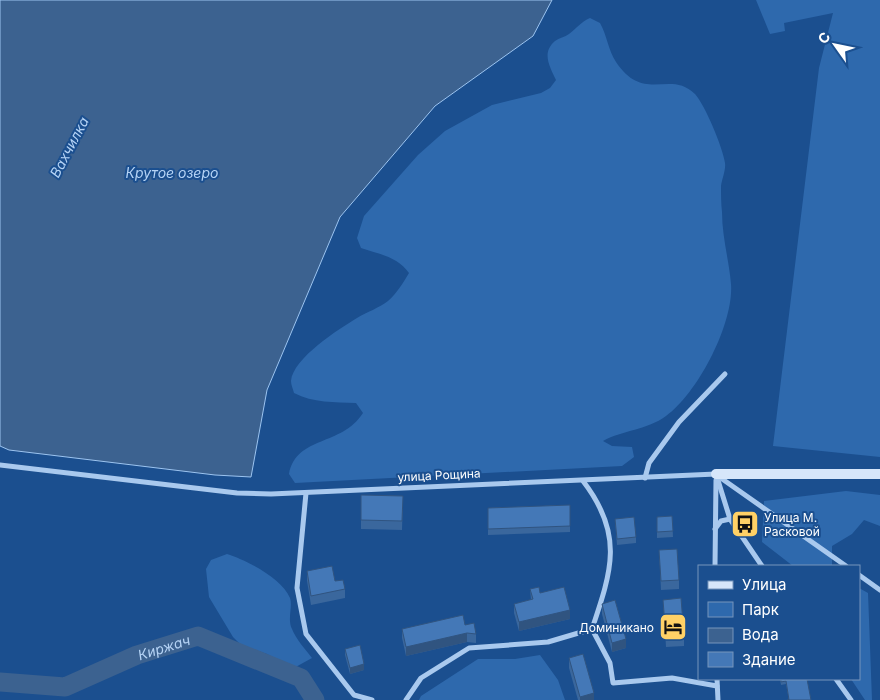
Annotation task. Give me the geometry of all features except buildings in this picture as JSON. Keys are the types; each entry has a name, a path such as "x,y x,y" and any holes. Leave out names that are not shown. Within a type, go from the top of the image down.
{"street":[{"path":"645,478 649,463 679,422 725,374"},
{"name":"улица Рощина","path":"0,465 237,493 306,493 716,474 880,474"},
{"path":"716,474 730,519 761,565"},
{"path":"715,565 716,474"},
{"path":"716,474 845,565"},
{"path":"583,481 598,500 611,535 608,581 592,629 610,663 614,683 672,678 717,686"},
{"path":"306,493 297,588 306,634 354,695 372,700"},
{"path":"714,529 720,521 730,519"},
{"path":"860,576 880,590"},
{"path":"406,700 421,678 469,648 548,642 592,629"},
{"path":"717,680 718,700"},
{"path":"837,680 850,700"}],"green space":[{"path":"756,0 880,0 880,457 773,446 819,68 833,13 784,23 785,31 770,34"},
{"path":"590,18 600,23 613,57 626,74 637,81 647,84 676,84 686,87 695,94 713,127 724,156 725,166 721,186 722,221 731,284 730,300 727,318 720,337 712,356 701,374 678,405 659,421 603,441 612,446 632,447 634,457 622,466 295,483 289,474 294,462 301,453 354,424 363,413 356,403 309,399 294,393 291,381 294,372 318,345 357,318 388,301 409,273 394,260 361,248 357,238 364,216 418,155 445,131 492,105 541,93 550,88 556,80 548,60 548,50 555,41 569,34"},
{"path":"846,491 880,495 880,526 864,520 852,534 832,546 832,565 792,565 762,542 764,501"},
{"path":"227,554 263,571 286,591 291,602 290,621 292,629 312,658 292,669 267,654 241,645 233,637 209,597 206,569 211,560"},
{"path":"860,589 868,593 872,700 865,700 852,680 860,680"},
{"path":"540,655 558,680 565,700 419,700 421,696 478,659 515,659"}],"water":[{"name":"Крутое озеро","path":"0,0 552,0 533,36 435,106 340,217 267,390 251,477 215,475 9,450 0,446"}],"waterway":[{"name":"Киржач","path":"0,682 65,687 137,655 198,636 301,678 315,700"}],"place":[{"name":"Улица М. Расковой","path":"745,524"},
{"name":"Доминикано","path":"673,627"}],"water label":[{"name":"Вахчилка","path":"69,147"}]}
